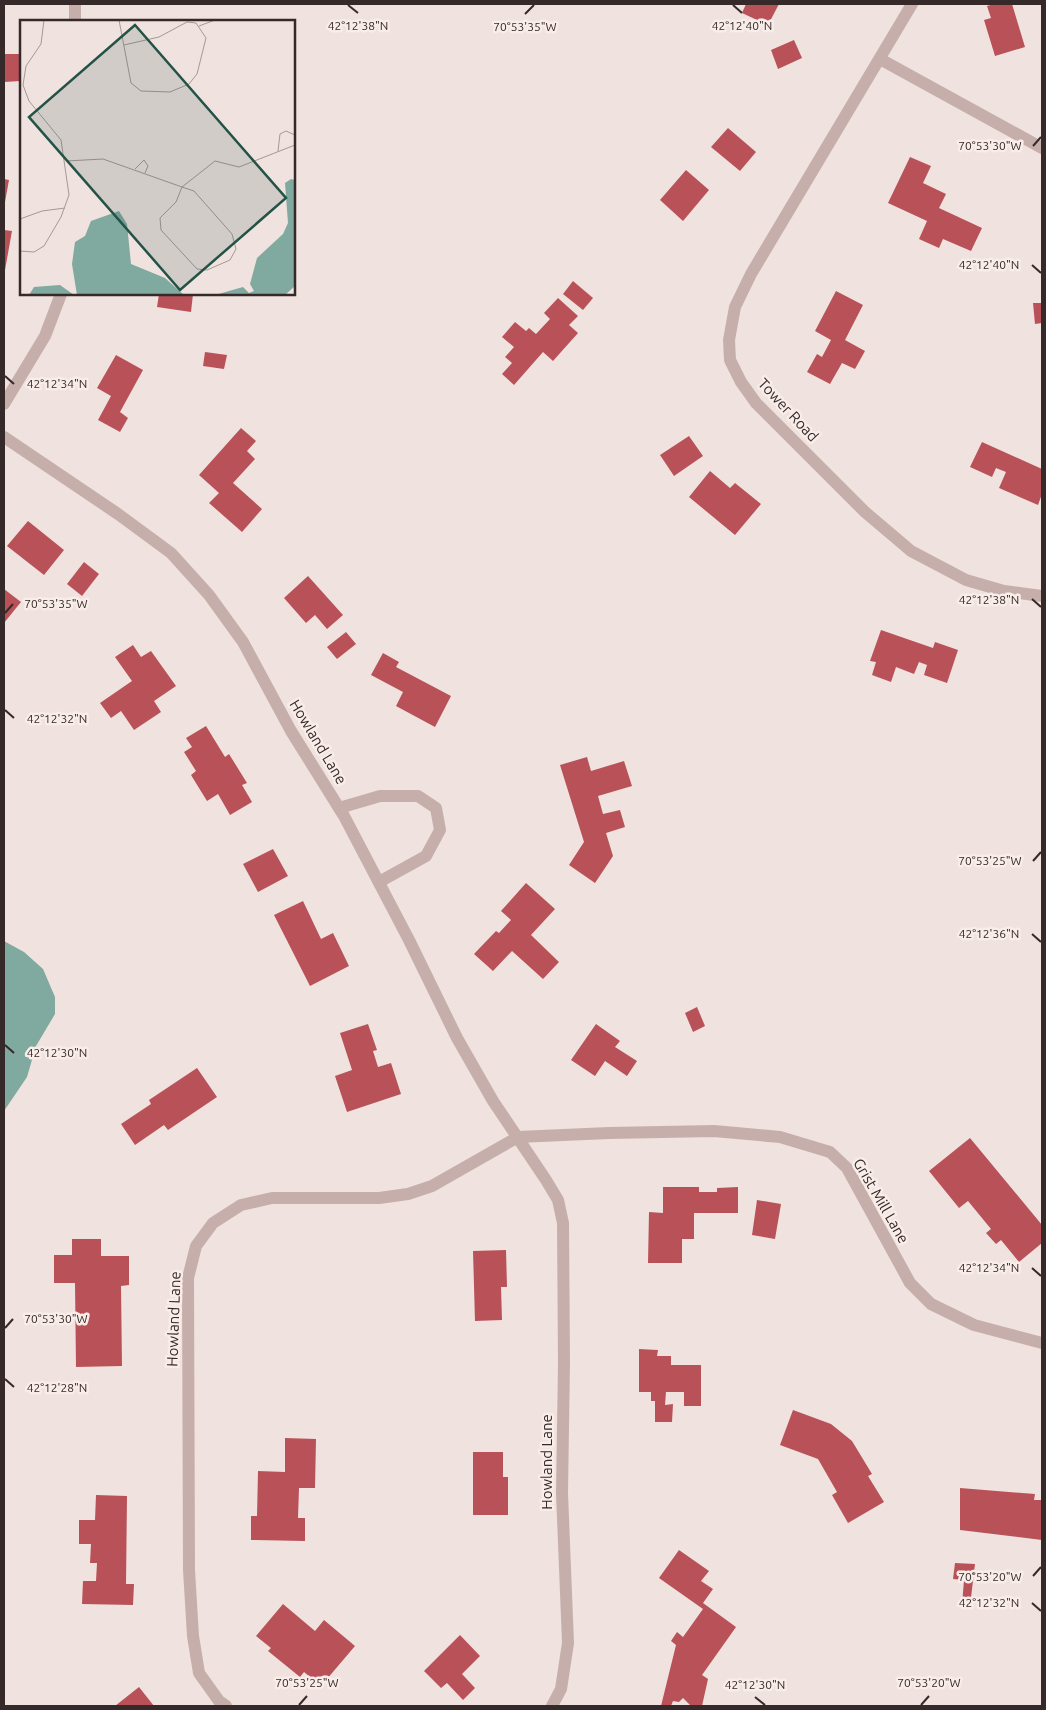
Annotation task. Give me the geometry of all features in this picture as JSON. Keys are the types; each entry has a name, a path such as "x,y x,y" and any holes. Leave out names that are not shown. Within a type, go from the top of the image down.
{"street":[{"path":"75,4 75,20"},
{"name":"Tower Road","path":"912,4 751,274 735,308 729,340 730,360 741,382 756,403 865,512 911,551 966,580 1004,591 1042,596"},
{"path":"880,59 1042,148"},
{"path":"4,404 45,336 61,295"},
{"name":"Howland Lane","path":"4,437 172,553 209,595 243,642 291,731 339,808 379,882 457,1038 493,1101 558,1200 563,1223 564,1363 562,1494 568,1643 561,1689 552,1706"},
{"path":"339,808 380,796 418,796 436,808 440,830 426,856 379,882"},
{"name":"Grist Mill Lane","path":"518,1137 714,1131 780,1137 830,1152 847,1168 910,1283 931,1304 974,1325 1042,1343"},
{"name":"Howland Lane","path":"226,1706 219,1701 200,1673 193,1636 189,1570 188,1278 196,1246 213,1222 241,1206 272,1198 379,1198 408,1194 432,1186 518,1137"}],"water":[{"path":"4,941 24,952 43,969 55,997 55,1014 36,1046 27,1077 4,1111"}],"building":[{"path":"746,4 779,4 768,25 742,13"},
{"path":"1012,4 1025,47 995,56 984,20 991,18 987,6"},
{"path":"794,40 802,58 778,69 771,50"},
{"path":"4,54 20,54 20,81 4,82"},
{"path":"728,128 756,152 740,171 711,147"},
{"path":"910,157 931,166 923,183 946,194 939,208 982,228 971,251 943,239 939,248 919,239 927,221 888,203"},
{"path":"686,170 709,190 683,221 660,200"},
{"path":"4,179 9,180 5,202 4,202"},
{"path":"4,230 12,231 5,270 4,270"},
{"path":"573,281 593,298 583,310 563,294"},
{"path":"836,291 863,305 845,340 865,351 855,369 842,363 830,384 807,372 817,354 822,357 831,340 815,331"},
{"path":"159,295 193,295 191,312 157,307"},
{"path":"558,298 578,316 569,325 578,333 553,361 543,352 514,385 502,374 512,363 505,357 514,347 502,337 515,322 526,331 529,328 536,334 550,319 544,313"},
{"path":"1033,303 1042,303 1042,323 1035,324"},
{"path":"205,352 227,355 224,369 203,366"},
{"path":"116,355 143,370 120,412 128,418 120,432 98,420 111,396 97,388"},
{"path":"241,428 256,441 247,451 255,459 233,483 262,509 242,532 209,503 219,493 199,475"},
{"path":"689,436 703,456 674,476 660,455"},
{"path":"982,442 1042,469 1042,494 1038,505 999,488 1006,472 996,468 992,477 970,467"},
{"path":"710,471 730,488 735,483 761,504 735,535 689,497"},
{"path":"28,521 64,550 44,575 7,546"},
{"path":"84,562 99,574 82,596 67,584"},
{"path":"308,576 343,615 327,629 315,615 306,623 284,598"},
{"path":"4,589 21,602 4,623"},
{"path":"881,630 933,648 935,642 958,650 947,683 924,675 927,665 919,662 914,674 896,667 891,682 872,675 876,662 870,661"},
{"path":"346,632 356,644 337,659 327,647"},
{"path":"133,645 141,657 151,651 176,686 154,701 161,712 134,730 121,711 111,718 100,703 132,681 115,657"},
{"path":"383,653 399,662 396,667 451,696 435,727 396,706 403,692 371,675"},
{"path":"206,726 225,757 229,754 247,783 242,785 252,802 230,815 218,794 207,801 191,775 196,771 184,752 192,747 186,738"},
{"path":"587,757 591,771 624,761 632,786 598,796 603,814 620,810 625,827 606,833 613,856 595,883 569,865 584,842 560,765"},
{"path":"273,849 288,876 258,892 243,864"},
{"path":"526,883 555,909 531,935 559,962 543,979 512,951 493,971 474,954 496,931 499,933 511,920 501,911"},
{"path":"303,901 321,939 333,933 349,966 310,986 274,915"},
{"path":"697,1007 705,1026 693,1032 685,1013"},
{"path":"368,1024 377,1050 373,1051 378,1067 391,1063 401,1094 347,1112 335,1076 352,1070 340,1033"},
{"path":"596,1024 620,1041 615,1047 637,1061 627,1076 605,1061 595,1076 571,1060"},
{"path":"197,1068 217,1097 168,1130 164,1125 135,1145 121,1124 151,1104 149,1100"},
{"path":"970,1138 1042,1225 1042,1243 1019,1262 1001,1240 996,1244 986,1233 991,1229 968,1201 959,1208 929,1171"},
{"path":"663,1187 699,1187 699,1192 717,1192 717,1188 738,1187 738,1213 694,1213 694,1239 682,1239 682,1263 648,1263 649,1212 663,1213"},
{"path":"757,1200 781,1204 775,1239 752,1235"},
{"path":"72,1239 101,1239 101,1256 129,1256 129,1285 121,1286 122,1366 76,1367 75,1283 54,1283 54,1255 72,1255"},
{"path":"506,1250 507,1287 501,1287 502,1320 475,1321 473,1251"},
{"path":"639,1349 658,1350 657,1356 671,1356 671,1365 701,1365 701,1406 684,1406 684,1392 666,1392 665,1405 673,1404 672,1422 655,1422 655,1401 651,1401 651,1392 639,1392"},
{"path":"793,1410 831,1424 852,1441 872,1474 868,1476 884,1502 848,1523 832,1495 837,1492 818,1459 780,1445"},
{"path":"285,1438 316,1439 315,1488 299,1488 298,1518 305,1518 305,1541 251,1540 251,1516 257,1516 258,1471 285,1472"},
{"path":"473,1452 503,1452 503,1477 508,1477 508,1515 473,1515"},
{"path":"960,1488 1035,1494 1034,1500 1042,1500 1042,1540 960,1530"},
{"path":"96,1495 127,1496 126,1584 134,1584 133,1605 82,1604 83,1581 96,1581 97,1563 90,1563 91,1544 79,1544 79,1520 95,1520"},
{"path":"679,1550 709,1571 701,1581 713,1589 703,1603 736,1627 702,1675 708,1679 702,1706 691,1706 683,1698 679,1702 673,1701 671,1706 661,1706 676,1645 671,1641 677,1632 683,1637 703,1609 659,1578"},
{"path":"955,1563 975,1564 970,1606 962,1605 964,1580 953,1579"},
{"path":"283,1604 315,1631 324,1620 355,1646 321,1686 304,1672 300,1677 268,1651 271,1648 256,1636"},
{"path":"460,1635 480,1656 462,1674 475,1688 463,1700 447,1683 441,1688 424,1671"},
{"path":"139,1687 154,1706 115,1706"}]}
